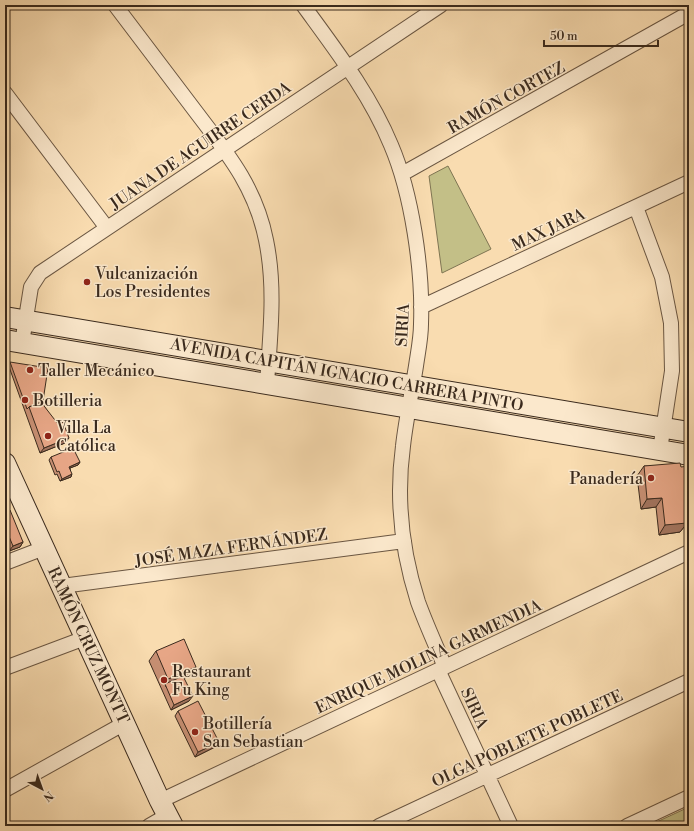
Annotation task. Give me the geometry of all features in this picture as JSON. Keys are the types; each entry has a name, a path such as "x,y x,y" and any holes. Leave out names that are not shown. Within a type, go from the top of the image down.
{"street":[{"path":"115,5 235,164 252,196 266,240 272,290 272,317 266,384"},
{"name":"SIRIA","path":"303,5 364,94 386,133 402,174 415,241 421,306 420,342 400,472 401,516 404,541 418,602 442,669 511,826"},
{"name":"JUANA DE AGUIRRE CERDA","path":"14,342 26,320 31,287 40,273 441,5"},
{"name":"RAMÓN CORTEZ","path":"402,174 689,13"},
{"path":"5,93 107,228"},
{"name":"MAX JARA","path":"421,306 689,182"},
{"path":"636,207 662,277 671,323 672,371 660,450"},
{"name":"AVENIDA CAPITÁN IGNACIO CARRERA PINTO","path":"5,316 689,432"},
{"name":"AVENIDA CAPITÁN IGNACIO CARRERA PINTO","path":"14,342 689,455"},
{"name":"RAMÓN CRUZ MONTT","path":"5,463 167,814"},
{"name":"JOSÉ MAZA FERNÁNDEZ","path":"62,586 404,541"},
{"path":"5,563 44,548"},
{"name":"ENRIQUE MOLINA GARMENDIA","path":"149,826 167,814 442,669 688,555"},
{"path":"5,668 85,638"},
{"name":"OLGA POBLETE POBLETE","path":"379,826 689,681"},
{"path":"5,790 124,723"},
{"path":"627,826 689,797"}],"shaded area":[{"path":"448,166 491,249 442,273 429,176"},
{"path":"689,807 689,826 648,826"}],"building":[{"path":"10,362 48,368 43,401 27,409"},
{"name":"Villa La Católica","path":"41,402 58,424 63,422 69,438 44,448 29,407"},
{"path":"73,448 80,462 69,467 72,474 62,479 59,471 57,472 51,457"},
{"path":"680,463 681,467 689,466 689,517 686,517 687,523 665,525 662,498 647,499 644,466"},
{"path":"10,510 23,542 13,546 5,527 5,512"},
{"path":"184,639 196,667 168,679 156,651"},
{"path":"183,676 193,696 174,705 165,684"},
{"name":"Botillería San Sebastian","path":"198,701 219,742 198,752 178,711"}],"place":[{"name":"Vulcanización Los Presidentes","path":"87,282"},
{"name":"Taller Mecánico","path":"30,370"},
{"name":"Botilleria","path":"25,400"},
{"name":"Villa La Católica","path":"48,436"},
{"name":"Panadería","path":"651,478"},
{"name":"Restaurant Fu King","path":"164,680"},
{"name":"Botillería San Sebastian","path":"195,732"}]}
